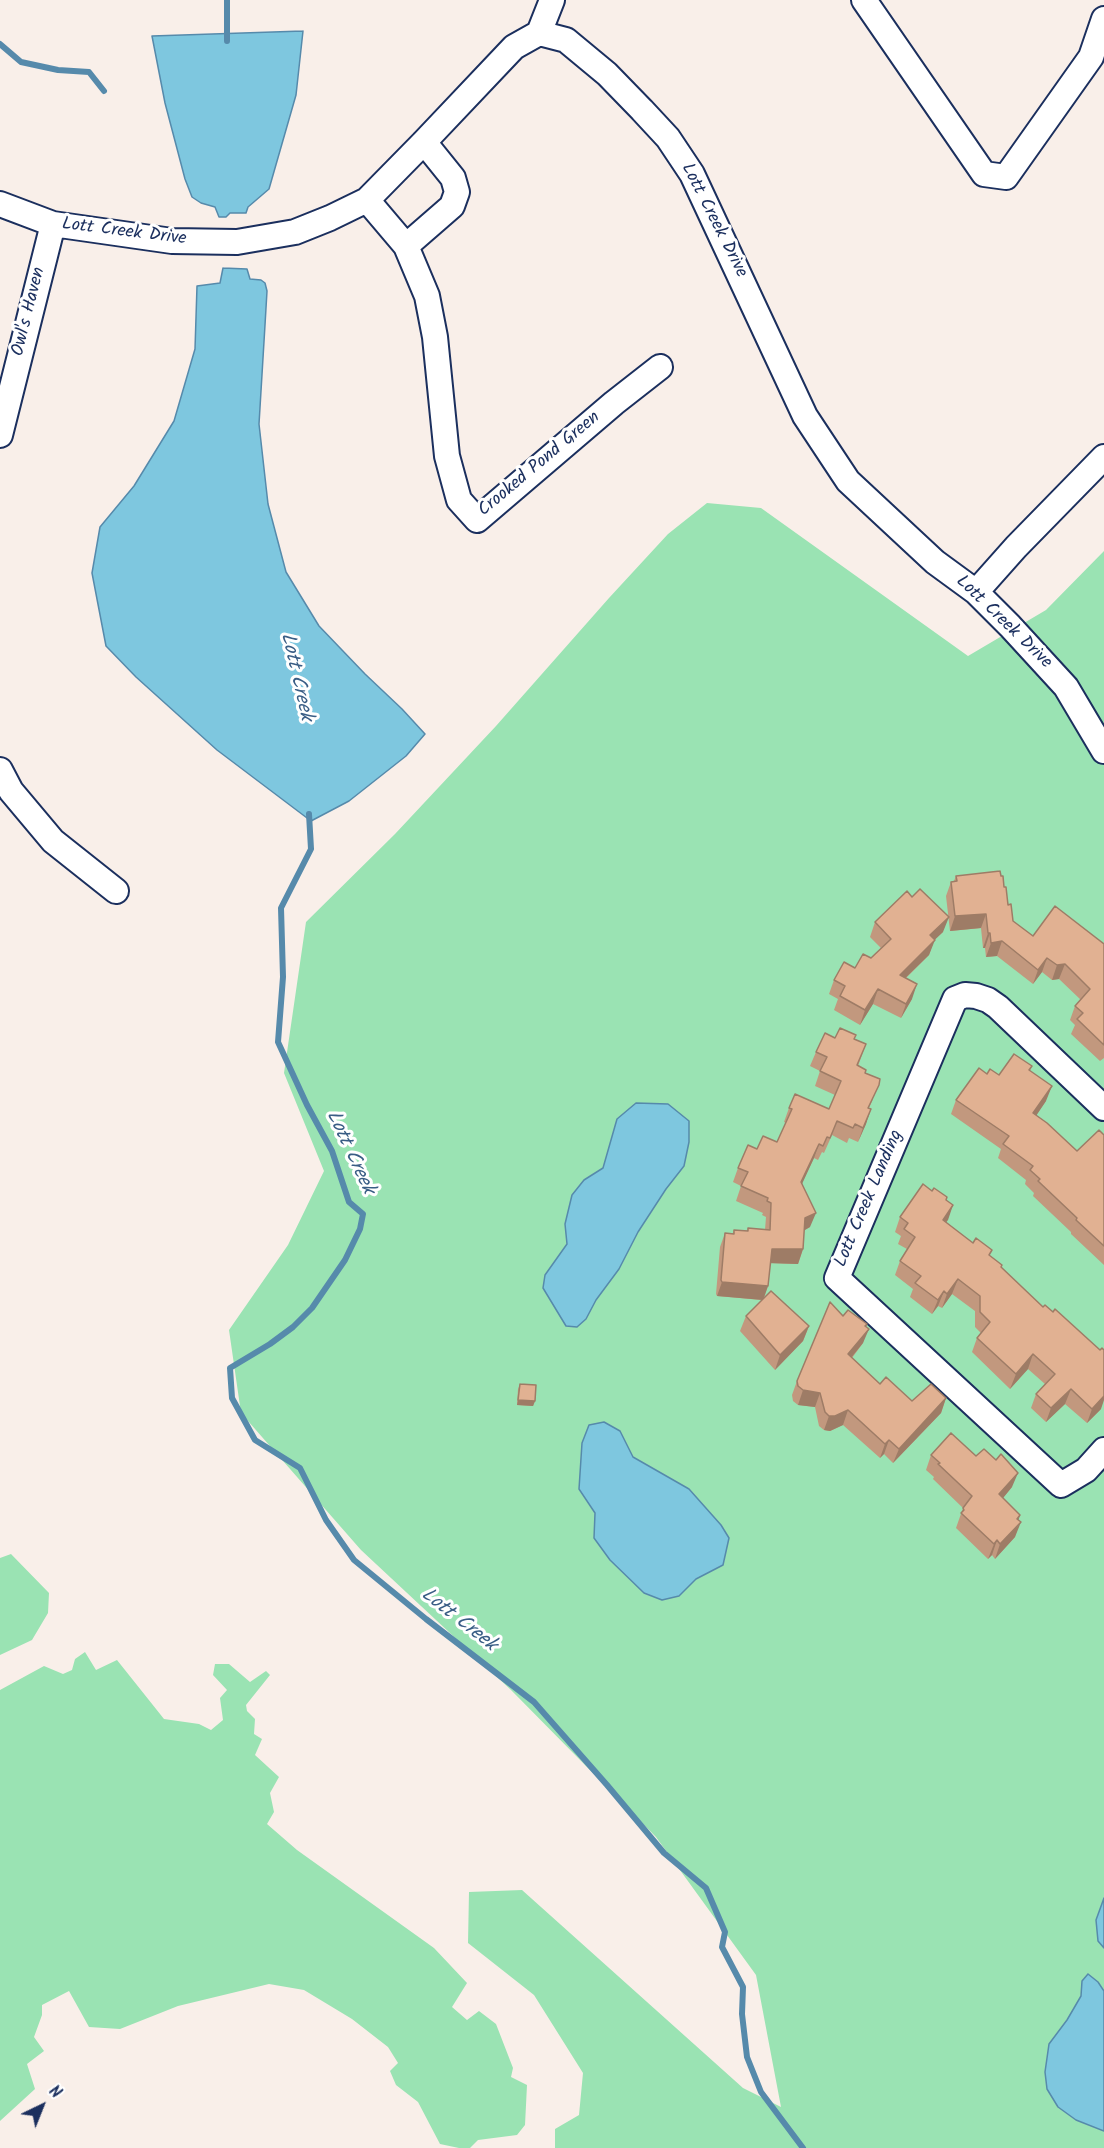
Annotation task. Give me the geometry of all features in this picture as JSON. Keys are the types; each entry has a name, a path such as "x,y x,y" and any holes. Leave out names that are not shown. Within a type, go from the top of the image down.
{"street":[{"path":"539,33 552,0"},
{"path":"864,0 984,174 1006,177 1091,57 1104,19"},
{"name":"Lott Creek Drive","path":"0,204 53,224 172,242 237,242 295,232 367,200 514,47 539,33 566,40 607,74 668,138 692,174 805,416 848,481 934,562 976,592 1010,626 1066,687 1104,751"},
{"path":"406,246 452,206 457,192 453,178 424,142"},
{"name":"Crooked Pond Green","path":"367,200 406,246 427,296 435,337 447,456 459,500 477,520 596,418 660,368"},
{"name":"Owl's Haven","path":"0,435 53,224"},
{"path":"976,592 1104,456"},
{"path":"0,770 11,791 53,841 116,891"},
{"name":"Lott Creek Landing","path":"1104,1108 998,1007 976,996 965,995 955,999 837,1278 1060,1485 1086,1470 1104,1450"}],"green space":[{"path":"707,503 761,508 968,656 1046,610 1104,551 1104,2148 555,2148 555,2129 579,2115 583,2073 534,1995 468,1943 469,1892 522,1890 743,2088 781,2107 756,1975 656,1837 511,1690 361,1550 241,1413 229,1330 288,1245 324,1171 284,1073 306,922 395,834 496,726 668,534"},
{"path":"11,1554 49,1593 48,1613 32,1640 0,1655 0,1558"},
{"path":"85,1652 96,1670 117,1660 164,1719 199,1724 211,1730 223,1720 220,1698 227,1690 213,1675 215,1664 229,1664 250,1682 266,1671 270,1675 246,1705 247,1711 255,1719 254,1734 262,1739 255,1755 279,1777 270,1793 274,1812 267,1824 297,1850 434,1948 467,1983 452,2007 467,2020 479,2011 496,2024 513,2068 511,2077 527,2085 525,2125 517,2135 478,2140 470,2148 440,2144 418,2102 396,2085 390,2071 398,2063 388,2047 352,2019 304,1990 269,1984 178,2006 120,2029 89,2027 69,1991 42,2005 42,2015 34,2037 44,2051 27,2064 35,2089 0,2121 0,1690 44,1666 63,1674 72,1670 75,1659"}],"water":[{"path":"303,31 296,95 269,189 248,207 246,213 230,213 226,217 219,217 215,207 201,203 192,197 185,179 165,103 152,36"},
{"path":"223,268 247,269 250,279 261,280 265,283 267,291 259,424 268,504 286,572 319,626 425,734 406,756 349,801 311,821 217,750 136,677 106,646 92,573 100,527 134,486 174,421 195,349 197,286 220,283"},
{"path":"636,1103 668,1104 689,1121 689,1142 684,1166 638,1232 619,1269 596,1300 586,1319 577,1327 566,1326 543,1288 545,1275 567,1244 565,1224 572,1195 584,1180 603,1168 617,1119"},
{"path":"604,1422 620,1431 633,1457 689,1489 721,1525 729,1538 723,1565 696,1579 679,1596 662,1600 644,1593 610,1560 594,1538 595,1513 579,1489 582,1443 589,1425"},
{"path":"1104,1898 1104,1948 1098,1941 1096,1920"},
{"path":"1088,1974 1104,1991 1104,2131 1076,2120 1058,2107 1047,2089 1045,2072 1049,2044 1081,1996 1082,1981"}],"building":[{"path":"1000,871 1004,887 1006,887 1008,905 1011,904 1013,921 1033,936 1055,906 1104,944 1104,1045 1077,1019 1083,1013 1075,1006 1090,989 1065,964 1057,965 1047,958 1038,970 1002,941 991,943 986,914 955,916 951,882 957,881 956,876"},
{"path":"920,889 949,917 930,935 935,940 900,975 917,984 906,1004 878,989 865,1010 840,996 845,986 834,980 844,962 855,968 863,954 871,958 891,939 875,922 907,891 912,897"},
{"path":"840,1028 856,1035 854,1039 866,1044 857,1065 866,1070 865,1073 880,1079 868,1108 871,1109 863,1128 855,1124 853,1128 837,1121 830,1138 827,1137 823,1146 819,1144 801,1182 816,1213 805,1218 803,1249 772,1249 768,1286 722,1282 725,1233 734,1234 734,1230 748,1231 748,1228 770,1230 771,1203 767,1201 768,1198 741,1186 748,1172 738,1168 748,1145 757,1149 763,1136 777,1142 792,1109 789,1108 795,1094 829,1109 841,1081 820,1071 827,1057 816,1052 825,1033 835,1038"},
{"path":"1014,1054 1032,1066 1029,1070 1052,1086 1033,1113 1077,1151 1099,1130 1104,1135 1104,1246 1038,1181 1040,1179 1030,1170 1033,1166 1003,1144 1009,1136 956,1100 979,1068 987,1074 990,1069 999,1075"},
{"path":"923,1184 932,1191 934,1188 947,1197 946,1200 953,1205 943,1220 973,1243 976,1238 992,1250 989,1255 1002,1265 1001,1267 1043,1307 1045,1305 1053,1312 1055,1309 1100,1350 1102,1348 1104,1350 1104,1396 1092,1409 1071,1389 1051,1408 1036,1394 1055,1374 1033,1354 1016,1374 977,1338 990,1322 980,1312 980,1296 958,1279 947,1294 944,1291 938,1300 915,1283 921,1276 900,1261 915,1237 904,1229 908,1223 900,1217"},
{"path":"771,1291 809,1326 780,1355 746,1316"},
{"path":"830,1302 843,1316 848,1310 867,1324 865,1326 869,1329 848,1354 880,1384 886,1377 912,1401 931,1384 946,1398 899,1449 889,1440 885,1444 848,1410 835,1416 829,1416 825,1412 820,1393 803,1390 798,1386 797,1381"},
{"path":"520,1384 536,1385 535,1401 518,1400"},
{"path":"951,1433 976,1456 984,1449 996,1460 1001,1454 1018,1473 999,1494 1020,1515 1017,1519 1021,1522 1000,1544 997,1540 994,1544 961,1513 972,1496 931,1455"}],"waterway":[{"path":"227,0 227,41"},
{"name":"Lott Creek","path":"0,44 21,62 58,70 89,72 104,91"},
{"name":"Lott Creek","path":"309,814 311,849 281,908 283,977 278,1042 307,1105 332,1151 349,1202 363,1214 360,1229 345,1260 312,1308 293,1327 270,1344 230,1368 232,1398 255,1440 300,1468 326,1520 354,1560 534,1702 664,1853 706,1888 725,1932 722,1947 743,1987 742,2014 747,2057 761,2092 803,2148"}]}
